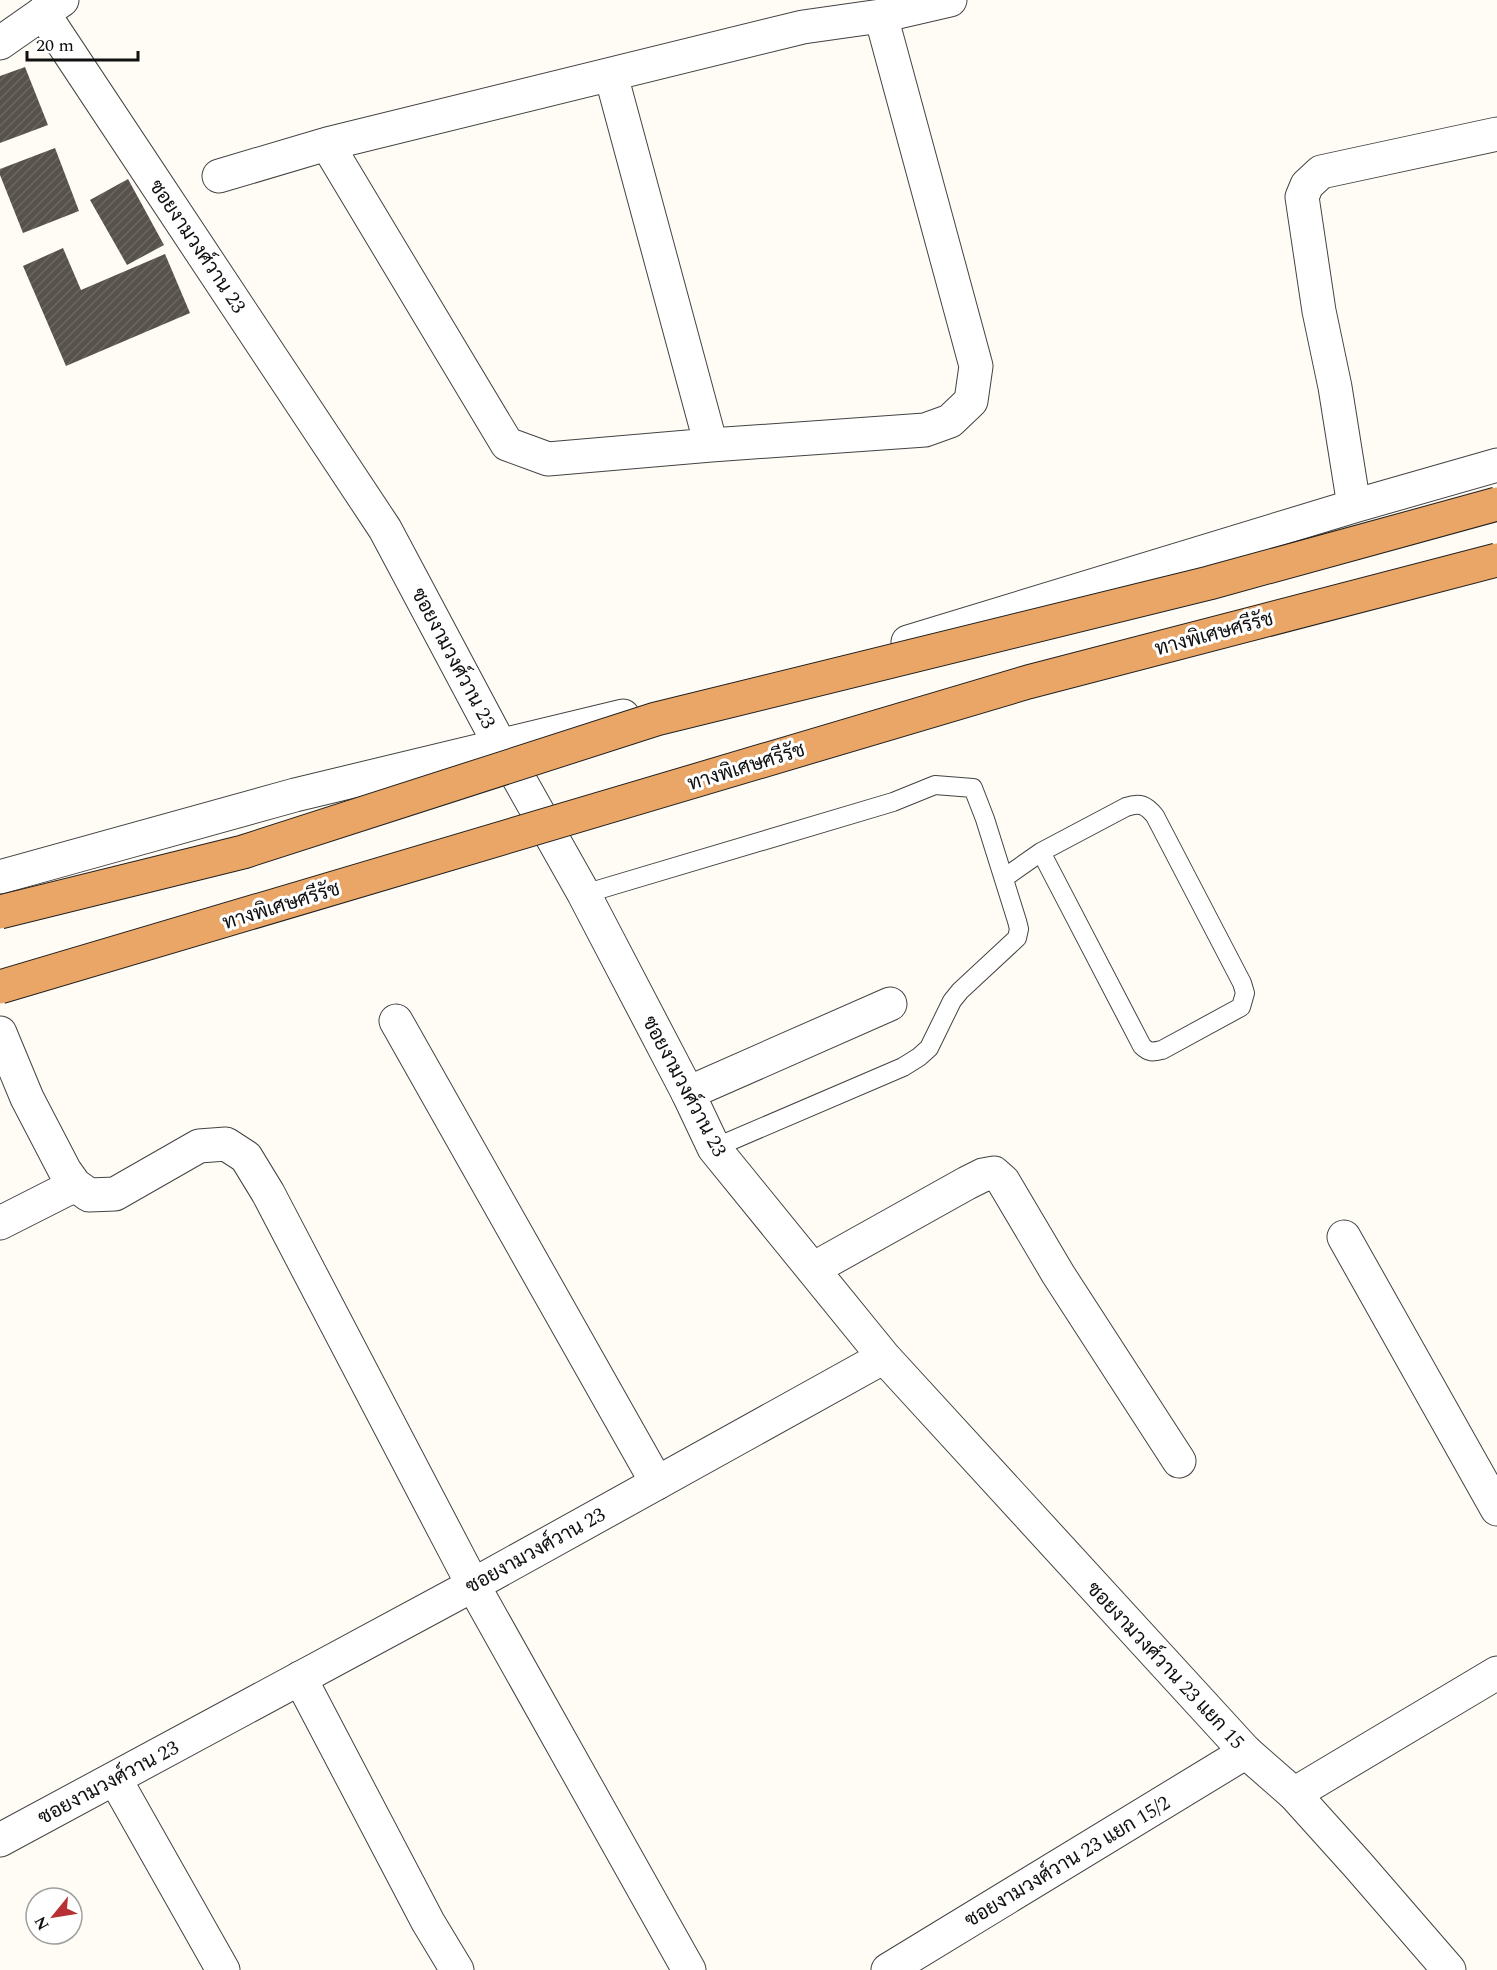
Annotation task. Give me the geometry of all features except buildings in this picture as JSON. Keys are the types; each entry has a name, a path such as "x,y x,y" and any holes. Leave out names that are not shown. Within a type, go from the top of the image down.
{"highway":[{"path":"0,912 243,852 656,719 1209,583 1497,504"},
{"name":"ทางพิเศษศรีรัช","path":"0,987 1028,682 1497,560"}],"street":[{"path":"219,176 327,144 611,75 798,13 881,16 950,0"},
{"path":"0,44 52,6"},
{"name":"ซอยงามวงศ์วาน 23","path":"0,1840 472,1585 884,1358 714,1148 688,1093 584,894 500,745 385,529 52,6"},
{"path":"327,144 507,444 548,459 925,430 950,421 971,401 976,366 881,16"},
{"path":"611,75 711,445"},
{"path":"1354,506 1335,387 1319,311 1302,197 1304,191 1321,172 1497,134"},
{"path":"0,877 295,795 748,687 1021,609 1354,506 1497,465"},
{"path":"688,1093 890,1004"},
{"path":"396,1021 657,1482"},
{"path":"0,1033 27,1098 65,1171 75,1185 89,1195 115,1194 199,1146 226,1144 246,1157 268,1193 472,1585 689,1970"},
{"path":"813,1269 967,1183 983,1175 994,1173 1003,1181 1058,1274 1179,1461"},
{"path":"0,1223 75,1185"},
{"path":"1344,1237 1497,1509"},
{"name":"ซอยงามวงศ์วาน 23 แยก 15","path":"884,1358 1246,1752 1294,1794 1449,1970"},
{"path":"1294,1794 1497,1673"},
{"path":"300,1678 428,1922 457,1970"},
{"name":"ซอยงามวงศ์วาน 23 แยก 15/2","path":"888,1970 1246,1752"},
{"path":"115,1779 223,1970"}],"lane":[{"path":"584,894 893,802 935,785 973,788 1019,929 1017,938 960,991 928,1048 919,1057 714,1148"},
{"path":"1004,878 1041,852 1126,807 1142,804 1149,808 1155,816 1242,983 1245,993 1241,1007 1162,1050 1152,1053 1147,1051 1142,1046 1041,852"}]}
